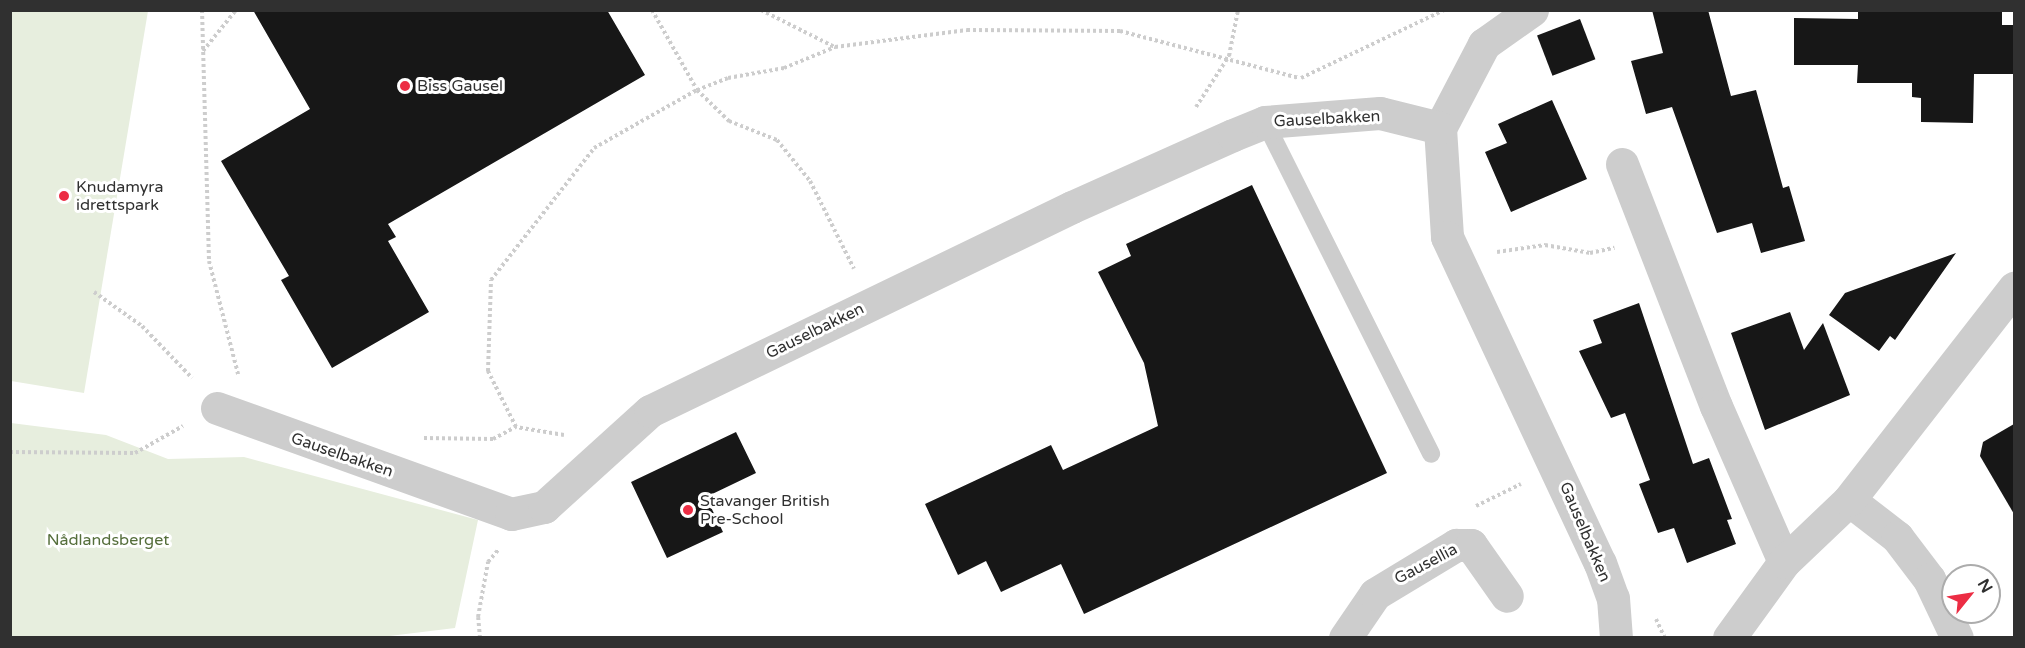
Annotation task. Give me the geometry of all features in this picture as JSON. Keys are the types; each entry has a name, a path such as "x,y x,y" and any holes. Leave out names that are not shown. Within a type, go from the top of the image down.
{"street":[{"path":"1440,128 1484,44 1532,10"},
{"name":"Gauselbakken","path":"218,408 511,514 544,507 573,485 609,443 650,411 874,303 1265,122 1380,113 1440,128 1447,237 1600,564 1613,598 1616,638"},
{"path":"1622,164 1784,562"},
{"path":"1729,638 1784,562 1849,500 2014,288"},
{"path":"1849,500 1897,537 1929,579 1957,638"},
{"name":"Gausellia","path":"1345,638 1375,594 1456,545 1471,545 1507,596"}],"lane":[{"path":"1265,122 1431,454"}],"path":[{"path":"10,452 135,453 218,408 241,382 209,261 202,10"},
{"path":"202,51 236,10"},
{"path":"652,10 697,90 729,122 777,140 810,181 874,303"},
{"path":"761,10 835,47"},
{"path":"1229,56 1238,10"},
{"path":"1265,122 1300,78 1444,10"},
{"path":"609,443 516,427 488,371 491,280 594,148 697,90 784,68 835,47 967,30 1120,31 1229,56 1300,78"},
{"path":"1491,252 1545,245 1590,253 1653,240"},
{"path":"94,292 141,327 218,408"},
{"path":"480,638 478,616 488,562 511,514"}],"green space":[{"name":"Knudamyra idrettspark","path":"10,11 148,11 84,393 11,381"},
{"name":"Nådlandsberget","path":"11,423 106,435 168,459 244,457 478,520 455,628 373,638 11,637"}],"building":[{"path":"253,10 607,10 645,75 388,224 396,237 388,241 429,312 332,368 281,280 289,276 221,161 310,109"},
{"path":"1652,10 1708,10 1731,96 1756,90 1783,188 1789,186 1805,241 1761,253 1752,223 1717,233 1672,107 1646,114 1631,61 1663,53"},
{"path":"1858,10 2002,10 2002,25 2014,25 2014,74 1974,74 1973,123 1921,122 1921,98 1912,97 1912,83 1857,83 1858,65 1794,65 1794,18 1858,19"},
{"path":"1580,19 1595,59 1552,76 1537,35"},
{"path":"1552,100 1587,179 1511,212 1485,152 1507,143 1498,124"},
{"path":"1252,185 1387,473 1084,614 1061,564 1001,592 986,561 958,575 925,504 1051,445 1063,470 1158,426 1144,363 1098,272 1131,256 1126,244"},
{"path":"1956,253 1895,340 1890,336 1879,351 1829,315 1845,293"},
{"path":"1639,303 1693,464 1709,458 1732,519 1727,520 1736,544 1687,563 1674,528 1658,533 1639,484 1650,480 1625,413 1611,418 1579,351 1602,343 1593,320"},
{"path":"1790,312 1804,350 1823,323 1850,395 1765,430 1731,333"},
{"path":"2014,424 2014,514 1980,456 1983,442"},
{"path":"736,432 756,473 706,497 723,532 667,558 631,482"}],"place":[{"name":"Biss Gausel","path":"405,86"},
{"name":"Knudamyra idrettspark","path":"64,196"},
{"name":"Stavanger British Pre-School","path":"688,510"}]}
